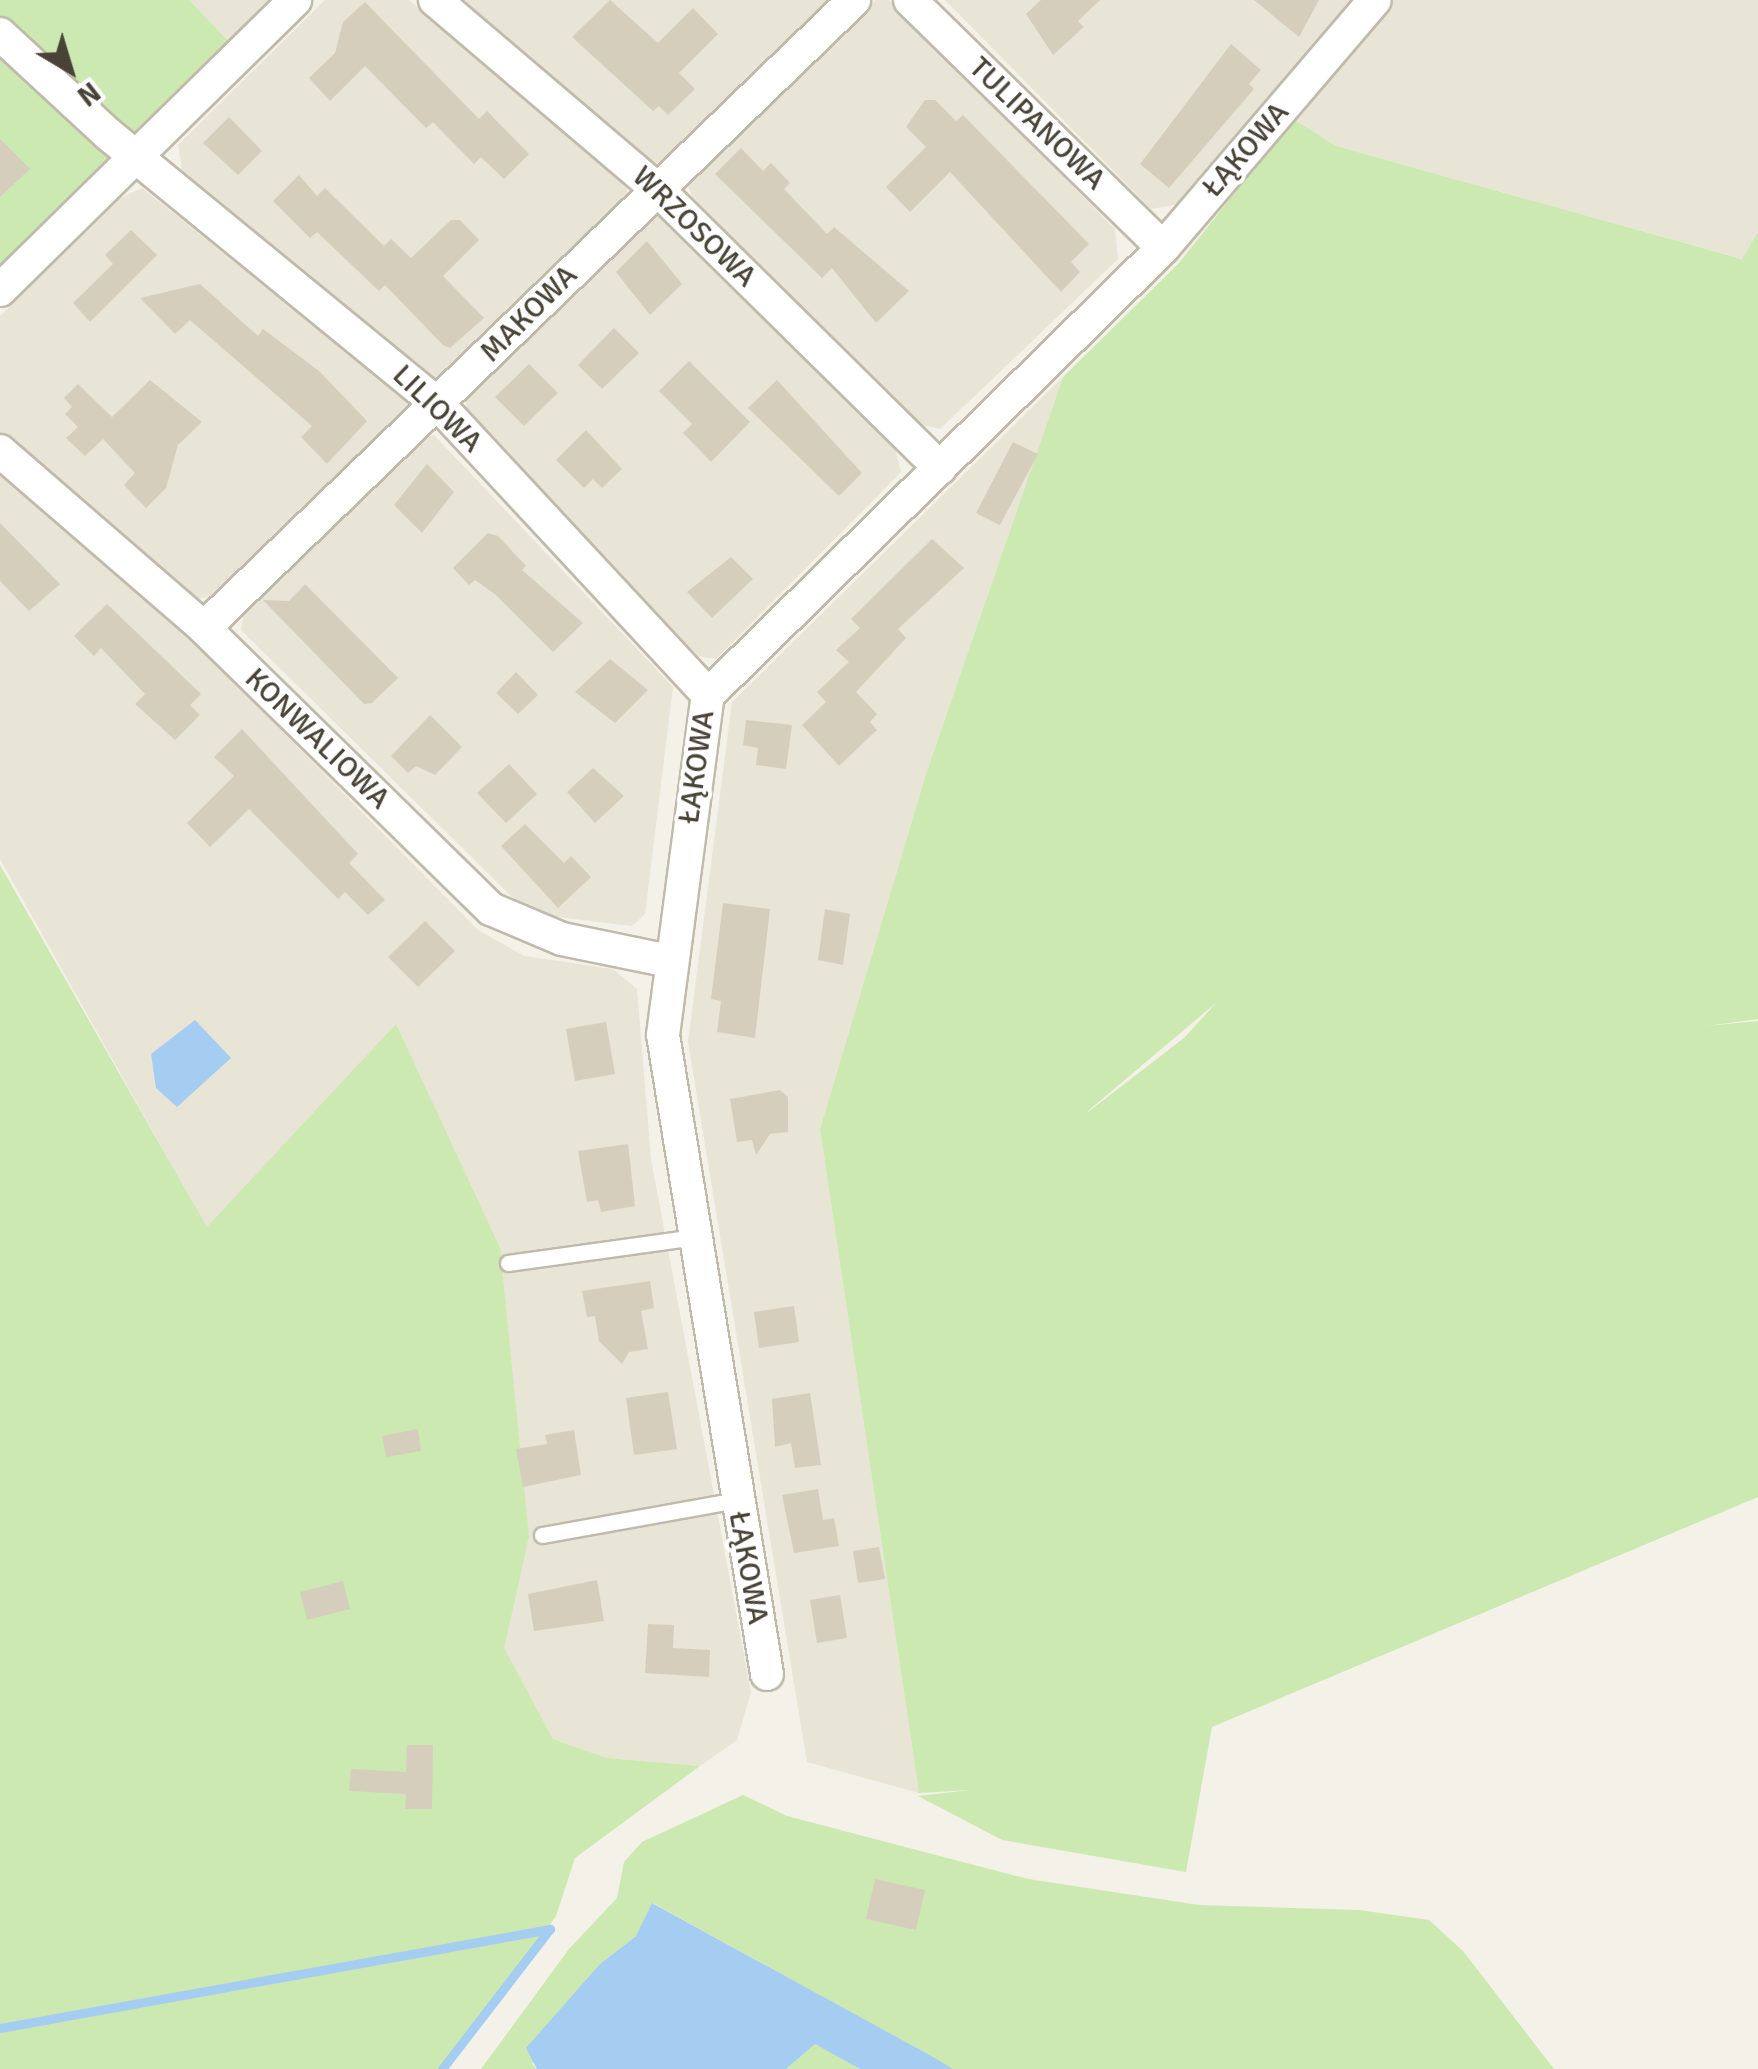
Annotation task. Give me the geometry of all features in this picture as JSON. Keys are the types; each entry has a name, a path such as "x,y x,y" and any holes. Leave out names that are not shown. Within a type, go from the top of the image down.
{"street":[{"path":"0,290 296,0"},
{"name":"WRZOSOWA","path":"436,0 656,188 940,468"},
{"name":"MAKOWA","path":"204,628 854,0"},
{"name":"TULIPANOWA","path":"910,0 1163,248"},
{"name":"ŁĄKOWA","path":"767,1674 664,1035 668,961 708,694 1163,248 1375,0"},
{"name":"LILIOWA","path":"0,34 137,154 438,404 708,694"},
{"name":"KONWALIOWA","path":"0,451 204,628 491,910 562,940 668,961"}],"lane":[{"path":"508,1263 695,1237"},
{"path":"542,1535 736,1500"}],"shaded area":[{"path":"189,0 283,0 236,49"},
{"path":"325,0 409,0 625,178 628,196 436,382 182,170 178,145"},
{"path":"453,0 828,0 666,162 650,163"},
{"path":"876,0 889,0 1115,229 1118,259 940,429 912,423 692,197 687,182"},
{"path":"945,0 1359,0 1180,204 1151,209"},
{"path":"1394,0 1758,0 1758,232 1743,259 1336,146 1293,119"},
{"path":"142,188 407,400 408,415 218,594 196,599 0,438 0,316 121,198"},
{"path":"663,213 895,449 901,472 716,659 698,656 466,410 466,395 647,215"},
{"path":"1063,377 926,774 820,1129 919,1793 807,1762 688,1042 732,702"},
{"path":"434,435 673,687 645,914 632,926 541,915 512,897 241,630 244,611 421,438"},
{"path":"0,476 174,621 478,930 524,956 613,969 637,989 651,1159 751,1692 737,1740 700,1766 607,1758 553,1739 503,1647 529,1537 397,1025 207,1228 0,859"}],"green space":[{"path":"0,0 189,0 236,49 0,280"},
{"path":"1293,119 1336,146 1742,259 1758,232 1758,1019 1706,1026 1758,1021 1758,1497 1212,1727 1186,1872 1002,1840 918,1796 971,1790 919,1793 820,1129 926,774 1063,377 1179,263","holes":["1217,1002 1184,1038 1088,1112"]},
{"path":"0,865 207,1227 396,1024 500,1248 529,1537 504,1648 553,1739 607,1758 700,1766 575,1858 556,1916 446,2069 0,2069"},
{"path":"743,1795 787,1816 1028,1879 1199,1905 1359,1910 1429,1920 1463,1951 1554,2069 953,2069 653,1903 636,1936 600,1964 532,2064 537,2069 481,2069 569,1949 617,1898 624,1862 642,1842"},
{"path":"815,2044 833,2053 860,2069 786,2069"}],"water":[{"path":"195,1020 231,1058 177,1107 156,1088 151,1054"},
{"path":"652,1903 953,2069 860,2069 815,2044 786,2069 537,2069 526,2048 600,1964 636,1936"}],"building":[{"path":"610,0 658,43 693,8 718,34 679,73 695,89 668,115 659,106 653,111 572,37"},
{"path":"1041,0 1100,0 1078,21 1084,27 1053,55 1026,14"},
{"path":"1254,0 1319,0 1299,37"},
{"path":"365,2 479,119 487,111 529,154 504,179 481,157 474,164 433,122 426,128 365,66 330,101 309,78 335,53 343,22"},
{"path":"1231,44 1261,70 1249,84 1254,89 1169,188 1140,164"},
{"path":"925,100 935,100 956,121 963,115 1089,244 1071,262 1080,272 1061,292 950,172 910,212 886,187 926,147 906,127"},
{"path":"229,117 262,151 238,175 203,143"},
{"path":"0,139 30,169 0,197"},
{"path":"741,148 763,171 771,163 790,183 784,189 827,234 834,227 909,291 876,323 832,268 822,278 715,174"},
{"path":"299,175 317,196 325,188 384,246 391,239 411,258 451,220 460,220 479,240 443,276 484,318 450,348 443,345 385,285 379,291 317,232 310,238 273,201"},
{"path":"131,230 157,255 90,322 73,303 113,264 105,255"},
{"path":"647,241 682,284 650,315 616,272"},
{"path":"200,284 258,336 263,329 319,371 367,421 327,464 301,437 312,426 190,320 175,334 140,298"},
{"path":"614,328 639,353 602,389 578,365"},
{"path":"689,361 750,422 711,462 683,433 692,424 659,391"},
{"path":"529,364 558,393 524,426 495,397"},
{"path":"150,380 202,422 178,445 166,488 146,508 124,485 135,473 103,439 85,456 66,438 78,427 65,414 72,407 64,398 78,384 112,417"},
{"path":"777,380 862,473 839,496 748,408"},
{"path":"586,430 622,469 602,488 593,479 584,488 556,460"},
{"path":"1013,442 1038,454 1000,525 976,513"},
{"path":"427,464 454,492 422,533 394,505"},
{"path":"0,523 60,584 29,611 0,581"},
{"path":"488,533 498,536 526,566 522,570 583,623 553,652 496,595 475,580 469,585 453,568"},
{"path":"932,539 964,568 898,629 906,638 856,692 877,714 870,722 877,730 839,766 802,725 826,702 817,692 849,662 836,650 860,628 851,619"},
{"path":"731,557 753,579 712,618 687,592"},
{"path":"305,584 398,678 372,703 364,704 263,600 289,601"},
{"path":"107,604 201,694 190,705 200,715 175,740 135,704 145,694 101,648 94,656 74,636"},
{"path":"610,659 648,690 615,723 575,692"},
{"path":"516,672 538,695 518,714 496,693"},
{"path":"430,715 462,747 435,775 416,766 408,773 391,756"},
{"path":"746,720 792,725 786,769 756,765 758,748 743,745"},
{"path":"242,729 358,854 349,863 385,900 368,915 345,892 338,899 249,809 210,847 187,823 234,776 214,757"},
{"path":"509,764 537,794 506,823 477,793"},
{"path":"593,768 624,796 595,823 567,792"},
{"path":"525,824 564,863 571,856 591,877 558,908 501,846"},
{"path":"723,903 770,909 755,1038 717,1032 721,1001 711,999"},
{"path":"825,909 850,914 843,965 818,960"},
{"path":"425,921 455,951 418,987 388,957"},
{"path":"606,1022 615,1074 575,1081 566,1029"},
{"path":"780,1090 788,1097 788,1132 770,1134 756,1155 752,1140 737,1142 730,1099"},
{"path":"628,1144 635,1206 601,1212 598,1200 587,1202 578,1151"},
{"path":"650,1281 654,1308 641,1311 648,1349 629,1352 622,1364 599,1341 595,1316 587,1317 582,1291"},
{"path":"794,1306 799,1342 759,1348 754,1312"},
{"path":"668,1392 677,1449 634,1455 626,1398"},
{"path":"810,1393 821,1465 795,1468 791,1443 775,1447 772,1399"},
{"path":"418,1429 421,1451 386,1457 382,1436"},
{"path":"574,1430 581,1475 523,1487 516,1449 547,1444 545,1435"},
{"path":"818,1489 823,1520 834,1518 839,1546 794,1553 782,1495"},
{"path":"879,1547 885,1579 858,1583 853,1551"},
{"path":"597,1580 604,1621 534,1631 528,1594"},
{"path":"343,1581 350,1609 307,1620 300,1592"},
{"path":"840,1595 847,1638 817,1643 810,1600"},
{"path":"648,1624 674,1625 673,1648 710,1650 709,1677 645,1673"},
{"path":"407,1745 433,1745 432,1809 405,1809 406,1794 349,1791 351,1769 406,1772"},
{"path":"875,1879 925,1890 916,1930 866,1919"}],"waterway":[{"path":"0,2028 550,1929"},
{"path":"442,2069 550,1929"}]}
